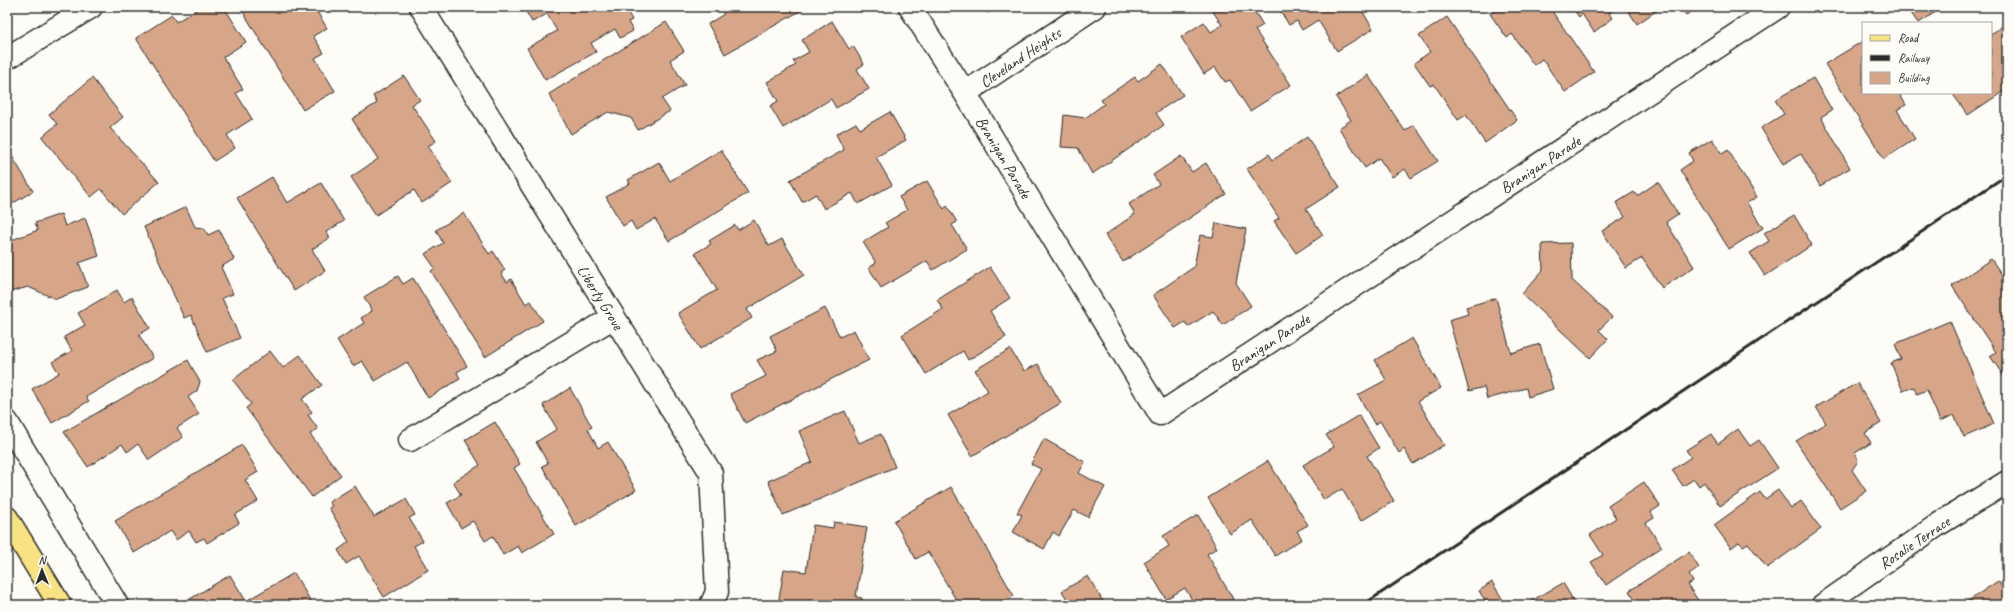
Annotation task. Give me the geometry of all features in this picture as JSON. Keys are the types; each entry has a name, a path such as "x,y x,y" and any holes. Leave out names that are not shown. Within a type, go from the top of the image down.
{"main road":[{"path":"7,518 60,605"}],"street":[{"path":"7,58 91,7"},
{"name":"Liberty Grove","path":"421,7 711,473 717,592 712,605"},
{"name":"Branigan Parade","path":"910,7 966,93 1160,414 1778,7"},
{"name":"Cleveland Heights","path":"966,93 1095,7"},
{"path":"410,440 614,317"},
{"path":"7,422 117,605"},
{"name":"Rosalie Terrace","path":"1823,605 1939,524 2007,482"}],"building":[{"path":"201,7 224,7 246,42 223,57 243,89 236,93 252,119 227,135 235,148 214,161 136,38 172,15 176,22"},
{"path":"240,7 314,7 327,28 313,36 324,53 315,58 335,91 303,110"},
{"path":"523,7 625,7 632,20 628,22 633,31 620,38 615,29 591,43 596,52 545,80 527,48 557,31 547,14 532,22"},
{"path":"720,7 807,7 725,54 708,24 724,14"},
{"path":"984,7 998,7 988,13"},
{"path":"1217,7 1252,7 1263,25 1255,30 1291,85 1250,111 1230,80 1225,82 1215,67 1204,74 1181,37 1204,22 1211,32 1222,25 1212,10"},
{"path":"1278,7 1360,7 1373,29 1337,51 1318,20 1302,30 1297,21 1289,25"},
{"path":"1500,7 1549,7 1594,72 1565,92 1542,59 1534,65 1512,34 1507,38 1490,14"},
{"path":"1572,7 1617,7 1609,13 1613,18 1594,32 1582,14 1579,17"},
{"path":"1626,7 1662,7 1637,24"},
{"path":"1681,7 1698,7 1686,15"},
{"path":"1907,7 1943,7 1920,22 1917,22"},
{"path":"1447,17 1517,120 1485,143 1466,115 1458,120 1434,84 1430,86 1414,63 1430,52 1419,36"},
{"path":"832,21 849,49 853,46 864,64 857,69 869,89 836,108 831,99 783,128 770,106 778,101 767,82 796,65 793,61 809,52 802,40"},
{"path":"666,22 684,51 670,60 685,85 662,99 670,111 638,130 631,118 608,112 571,134 549,94"},
{"path":"2007,23 2007,89 1968,115 1953,94 1992,94 1992,33"},
{"path":"1862,42 1862,94 1900,94 1906,105 1897,110 1915,139 1884,159 1825,64"},
{"path":"1162,64 1183,95 1156,113 1164,125 1092,174 1078,148 1061,147 1064,115 1085,118 1104,104 1101,100 1135,77 1138,81"},
{"path":"1368,75 1405,131 1414,125 1438,161 1411,178 1405,169 1392,177 1379,158 1365,168 1339,128 1351,120 1336,97"},
{"path":"404,76 420,100 412,105 436,141 428,146 452,183 422,203 414,190 376,215 351,177 378,159 352,119 377,103 373,96"},
{"path":"92,78 123,117 110,128 159,182 122,214 101,189 91,197 42,137 57,124 49,114"},
{"path":"1813,78 1832,110 1821,117 1850,168 1820,186 1801,154 1783,164 1761,128 1784,114 1775,100"},
{"path":"890,112 906,140 876,157 892,185 858,204 852,193 824,209 816,194 802,202 790,180 844,150 836,134 856,123 860,129"},
{"path":"1307,137 1340,187 1306,209 1323,235 1296,253 1274,221 1279,218 1247,169 1269,154 1273,160"},
{"path":"1712,139 1722,154 1728,150 1757,197 1747,203 1763,228 1729,249 1680,170 1693,161 1689,153"},
{"path":"7,148 33,191 7,207"},
{"path":"721,150 748,193 669,241 655,219 636,230 631,221 623,226 606,197 630,183 628,180 659,162 670,181"},
{"path":"1181,156 1192,172 1206,163 1226,194 1123,262 1105,235 1135,214 1129,204 1159,184 1153,175"},
{"path":"272,177 287,203 321,183 344,221 326,232 330,238 312,249 325,271 294,291 237,198"},
{"path":"927,181 944,209 947,206 957,222 952,225 967,249 933,270 927,261 881,288 869,268 876,263 863,242 888,227 885,223 907,210 899,197"},
{"path":"1658,182 1678,214 1666,222 1694,267 1662,288 1642,258 1626,268 1602,231 1625,217 1616,203 1634,192 1637,196"},
{"path":"186,207 195,227 204,228 208,235 219,230 234,259 221,267 233,294 222,298 240,338 207,352 191,315 184,318 144,227"},
{"path":"464,213 489,254 493,251 505,270 501,273 507,282 511,279 526,304 531,301 543,321 485,357 431,271 435,268 425,254 443,243 436,230"},
{"path":"61,214 65,226 85,218 99,256 79,263 88,287 56,299 28,287 10,292 10,289 7,290 7,242 38,230 35,223"},
{"path":"1794,215 1812,245 1765,276 1750,253 1769,241 1764,233"},
{"path":"754,220 769,246 782,239 804,275 747,309 752,318 700,349 678,313 717,290 695,253 711,244 709,241 735,225 738,230"},
{"path":"1216,223 1246,229 1236,283 1251,306 1223,325 1213,311 1188,327 1185,322 1175,328 1153,295 1194,267 1200,235 1213,237"},
{"path":"1571,243 1572,280 1612,317 1599,330 1608,339 1590,358 1522,294 1543,270 1542,244"},
{"path":"1991,259 2007,282 2007,381 1990,356 1996,352 1952,286"},
{"path":"990,267 1010,298 990,311 1006,337 968,360 963,351 926,374 902,335 943,309 937,300"},
{"path":"398,276 403,284 413,278 467,366 457,372 460,379 428,398 407,362 375,381 362,361 353,366 337,340 364,323 361,318 372,311 364,297"},
{"path":"117,290 124,302 132,297 150,328 139,335 153,358 86,397 89,401 52,423 32,389 59,373 52,362 72,351 64,337 85,325 78,313"},
{"path":"1496,298 1511,353 1540,344 1553,389 1528,397 1526,388 1487,399 1484,387 1469,391 1449,320 1468,314 1466,307"},
{"path":"825,308 840,337 854,330 869,360 745,423 730,394 766,376 757,360 777,351 770,336"},
{"path":"1950,321 1994,424 1964,437 1954,415 1940,421 1927,390 1917,394 1914,387 1903,391 1891,363 1901,359 1895,344"},
{"path":"1412,338 1441,388 1418,401 1444,445 1413,464 1404,449 1399,453 1380,421 1375,425 1358,395 1386,380 1375,360"},
{"path":"1010,349 1024,371 1038,364 1061,403 972,456 948,415 988,391 975,370"},
{"path":"270,351 283,368 300,355 322,385 302,399 312,412 308,415 318,429 310,434 341,475 312,497 246,408 251,404 233,380"},
{"path":"188,360 200,382 197,391 188,397 199,414 177,428 183,437 149,460 138,444 127,452 122,444 88,467 64,432"},
{"path":"1857,383 1881,423 1865,433 1871,443 1855,453 1858,461 1852,470 1866,491 1840,508 1796,441 1826,423 1816,407"},
{"path":"570,388 592,427 588,429 598,448 608,442 636,490 576,526 542,466 548,463 536,442 557,429 543,405"},
{"path":"845,411 859,443 881,434 895,467 783,515 768,481 812,462 799,431"},
{"path":"1359,415 1379,448 1367,456 1394,501 1361,521 1342,489 1324,500 1303,465 1334,447 1326,435"},
{"path":"495,422 520,464 514,468 554,534 522,553 518,546 503,555 493,536 485,541 473,521 461,528 447,503 461,495 453,482 480,465 465,440"},
{"path":"1738,429 1750,446 1759,440 1778,468 1720,506 1704,482 1699,486 1694,479 1683,486 1672,470 1691,457 1686,450 1711,434 1718,444"},
{"path":"1044,439 1085,462 1079,473 1105,487 1088,517 1074,510 1059,536 1053,532 1044,549 1013,532 1022,515 1017,513 1041,469 1031,464"},
{"path":"242,445 258,472 245,480 258,501 235,515 239,523 207,543 204,538 196,542 189,531 176,540 170,531 134,553 115,521"},
{"path":"1268,461 1308,525 1297,531 1302,539 1275,556 1252,520 1230,534 1208,498"},
{"path":"1644,482 1660,506 1651,512 1654,518 1646,523 1662,547 1606,585 1591,562 1603,555 1590,535 1616,518 1608,506"},
{"path":"355,486 374,517 406,499 415,515 409,518 423,541 414,546 428,570 384,597 359,556 346,564 338,550 349,542 329,508 332,506 329,502"},
{"path":"951,487 1014,596 998,605 959,605 928,552 916,559 894,521"},
{"path":"1778,490 1791,508 1801,501 1821,529 1767,568 1748,543 1743,546 1739,542 1731,548 1714,525 1760,492 1765,499"},
{"path":"1198,515 1217,548 1207,554 1233,599 1223,605 1195,605 1185,588 1166,599 1144,562 1169,546 1163,536"},
{"path":"834,522 867,527 856,597 862,598 861,605 778,605 784,569 806,572 813,525 833,528"},
{"path":"1689,552 1699,568 1689,575 1693,582 1688,585 1701,605 1638,605 1629,591"},
{"path":"294,573 313,605 193,605 190,599 230,575 246,601"},
{"path":"1088,576 1105,605 1058,605 1067,599 1062,591"},
{"path":"1998,581 2007,594 2007,605 1962,605"},
{"path":"1492,582 1506,605 1488,605 1479,591"},
{"path":"1563,583 1576,605 1534,605 1531,601"}],"railway":[{"path":"1363,605 2007,175"}]}
